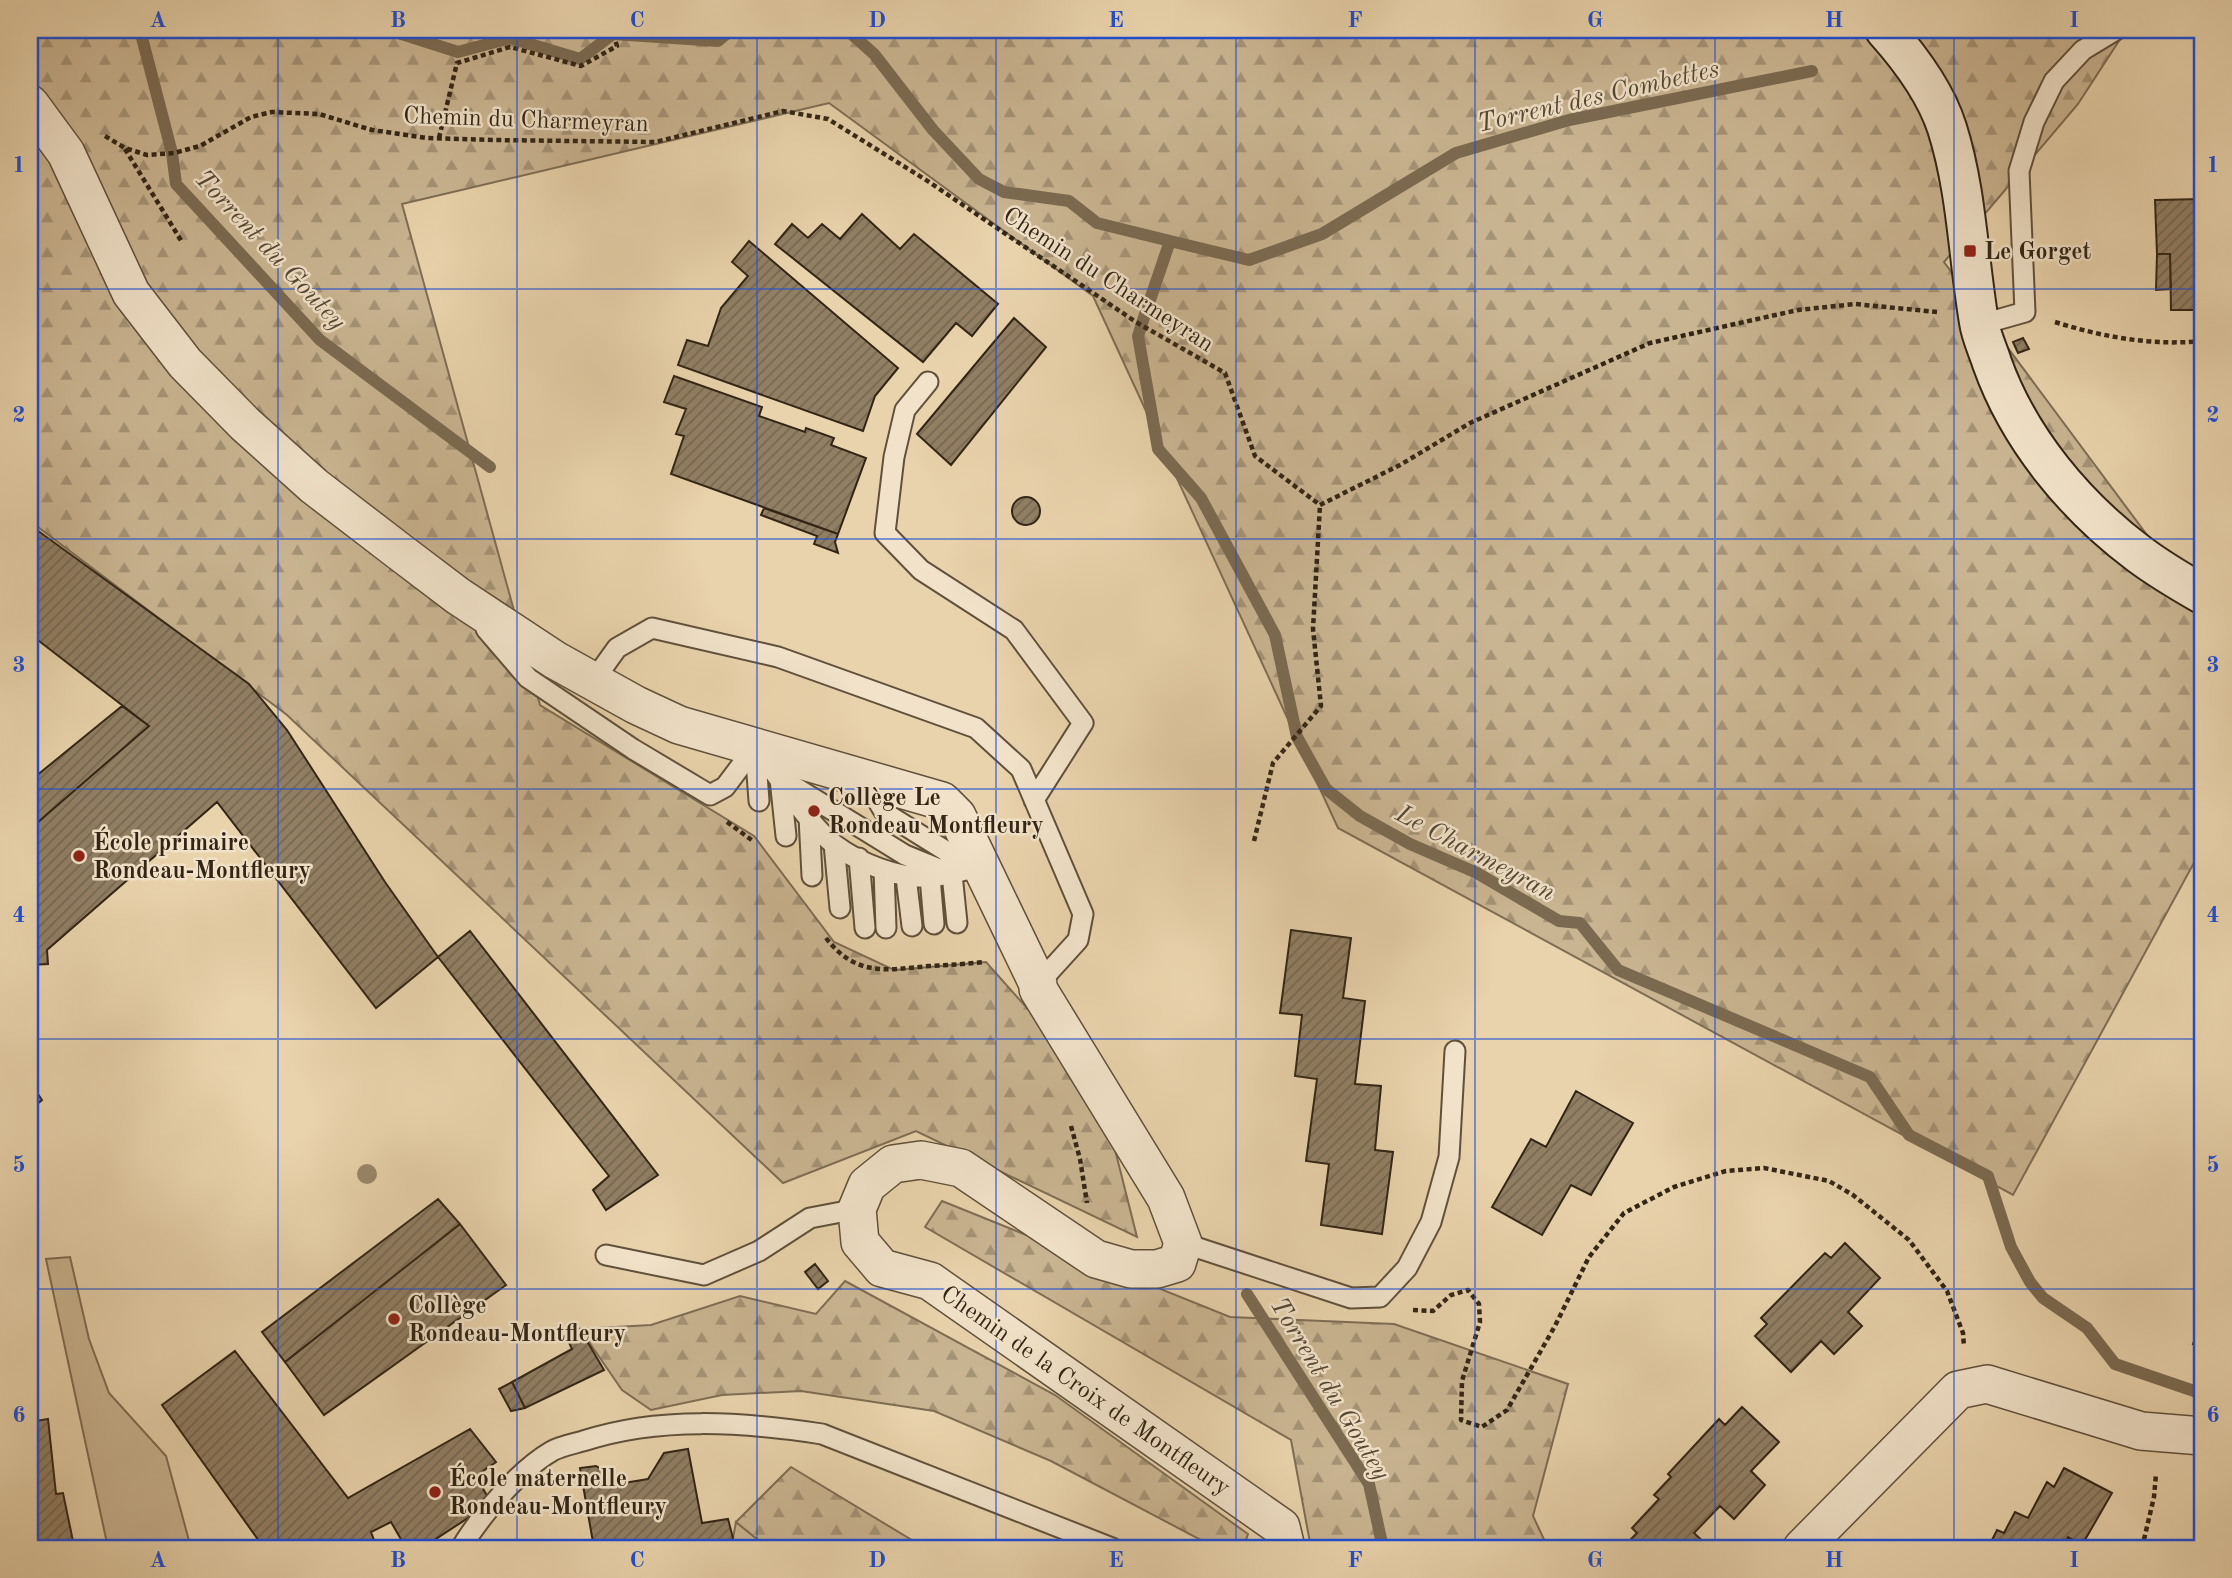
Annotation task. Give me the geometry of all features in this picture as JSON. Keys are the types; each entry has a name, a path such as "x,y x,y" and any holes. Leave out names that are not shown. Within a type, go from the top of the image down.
{"main road":[{"path":"1885,30 1909,57 1929,90 1946,127 1964,197 1971,316 2024,431 2051,469 2086,506 2140,554 2202,594"}],"street":[{"path":"30,104 66,153 131,293 185,363 245,424 314,486 458,596 555,660 636,705 678,725 942,801 957,816 966,870 1038,984 1038,989 1166,1198 1183,1243 1177,1263 1157,1269 1131,1269 1096,1259 961,1168 921,1160 893,1164 867,1185 857,1209"},
{"name":"Chemin de la Croix de Montfleury","path":"857,1209 860,1242 882,1268 930,1281 1282,1527 1286,1548"},
{"path":"1802,1548 1958,1390 1987,1384 2141,1431 2202,1436"}],"lane":[{"path":"1971,316 2025,312 2019,171 2034,122 2054,81 2083,50 2116,30"},
{"path":"928,382 905,410 894,457 886,533 921,570 1014,631 1083,723 1034,800"},
{"path":"458,596 528,678 633,749 710,794 725,787 755,747"},
{"path":"594,680 617,648 652,628 778,657 976,728 1021,769 1083,914 1078,940 1038,984"},
{"path":"755,747 809,817 834,844 884,870 906,877 930,877 966,870"},
{"path":"755,747 759,801"},
{"path":"780,778 786,836"},
{"path":"780,778 905,856 966,870"},
{"path":"809,817 813,876"},
{"path":"834,844 840,908"},
{"path":"859,858 866,928"},
{"path":"884,870 886,928"},
{"path":"957,923 966,870"},
{"path":"906,877 912,926"},
{"path":"930,877 934,923"},
{"path":"1183,1243 1351,1298 1380,1297 1407,1268 1431,1222 1448,1157 1455,1051"},
{"path":"606,1255 704,1275 759,1251 810,1218 857,1209"},
{"path":"461,1548 474,1526 512,1484 553,1451 615,1430 691,1423 774,1427 822,1434 1112,1548"}],"path":[{"path":"439,138 457,64 510,47 581,66 617,46 612,30"},
{"name":"Chemin du Charmeyran","path":"172,153 200,146 251,117 272,112 319,114 372,130 439,138 656,142 783,111 828,119 926,180 1136,322 1225,373 1255,456 1320,505"},
{"path":"125,148 182,242"},
{"path":"1254,841 1273,763 1321,706 1313,629 1320,505 1400,466 1470,423 1650,344 1798,310 1855,304 1971,316"},
{"path":"2025,312 2097,335 2172,344 2202,341"},
{"path":"1380,1297 1412,1310 1433,1311 1451,1295 1468,1290 1479,1304 1480,1322 1462,1381 1461,1420 1482,1427 1507,1410 1555,1326 1589,1257 1624,1213 1674,1187 1727,1171 1764,1168 1829,1181 1853,1195 1909,1240 1947,1291 1963,1333 1965,1376 1958,1390"},
{"path":"2142,1548 2154,1497 2160,1433"}],"green space":[{"path":"30,30 1131,30 1137,35 1177,30 2126,30 2078,104 1944,262 2202,609 2202,848 2013,1195 1338,828 1093,296 829,103 402,204 540,705 754,836 834,942 894,970 986,962 1100,1090 1137,1237 916,1131 783,1183 287,715 30,521"},
{"path":"942,1201 1230,1317 1394,1324 1568,1384 1533,1516 1548,1548 1311,1548 1291,1440 925,1227"},
{"path":"70,1257 89,1339 109,1393 166,1456 191,1548 108,1548 46,1259"},
{"path":"845,1281 1055,1395 1248,1534 1243,1548 1216,1548 1051,1461 934,1411 801,1391 722,1395 651,1410 622,1390 580,1329 651,1325 740,1296 816,1314"},
{"path":"791,1467 925,1548 768,1548 736,1522"},
{"path":"736,1522 768,1548 725,1548 733,1538"}],"building":[{"path":"2202,199 2202,310 2171,310 2170,254 2157,254 2155,200"},
{"path":"862,214 900,249 914,234 998,304 972,336 956,323 923,362 775,244 792,224 808,238 822,224 840,239"},
{"path":"749,241 898,368 875,396 863,431 678,365 687,340 708,346 721,308 748,276 732,262"},
{"path":"2157,254 2170,254 2171,289 2156,290"},
{"path":"1014,318 1046,347 951,465 917,434"},
{"path":"2023,338 2029,349 2018,353 2013,342"},
{"path":"674,376 762,407 759,416 805,432 806,428 834,438 831,445 866,458 838,534 671,474 684,436 676,434 686,409 664,402"},
{"path":"1026,497 1036,501 1040,511 1036,521 1026,525 1016,521 1012,511 1016,501"},
{"path":"764,508 838,534 835,542 838,553 814,544 817,536 761,515"},
{"path":"30,525 249,684 287,730 385,882 438,957 376,1008 217,802 47,950 48,964 30,965 30,829 149,726 30,634"},
{"path":"122,706 149,726 30,829 30,781"},
{"path":"1291,930 1351,938 1343,998 1365,1001 1355,1084 1381,1086 1375,1150 1393,1152 1382,1234 1321,1225 1329,1164 1306,1161 1317,1079 1295,1076 1302,1015 1280,1013"},
{"path":"470,931 658,1175 606,1210 593,1190 609,1176 438,957"},
{"path":"30,1082 42,1100 30,1110"},
{"path":"1576,1091 1633,1123 1591,1195 1571,1185 1542,1235 1492,1207 1531,1139 1546,1147"},
{"path":"438,1199 460,1224 285,1362 262,1332"},
{"path":"460,1224 506,1285 324,1415 285,1362"},
{"path":"1845,1243 1880,1278 1848,1312 1862,1326 1834,1354 1821,1341 1791,1372 1755,1336 1767,1324 1761,1318 1825,1253 1831,1258"},
{"path":"815,1264 828,1281 818,1289 805,1272"},
{"path":"2202,1318 2202,1347 2193,1344"},
{"path":"580,1329 604,1370 525,1408 512,1382 572,1349 567,1338"},
{"path":"235,1351 348,1498 470,1429 496,1462 476,1476 491,1503 422,1548 406,1548 391,1522 371,1532 374,1540 362,1548 264,1548 162,1405"},
{"path":"512,1382 525,1408 511,1411 499,1389"},
{"path":"1742,1407 1779,1442 1751,1471 1765,1485 1734,1519 1720,1506 1694,1533 1710,1548 1622,1548 1637,1533 1632,1528 1659,1499 1654,1495 1671,1477 1668,1474 1719,1419 1725,1425"},
{"path":"48,1419 56,1494 63,1493 74,1546 30,1548 30,1422"},
{"path":"688,1449 702,1523 728,1519 733,1538 725,1548 594,1548 580,1468 596,1466 624,1483 648,1479 664,1453"},
{"path":"2064,1468 2112,1493 2082,1545 2068,1537 2062,1548 1988,1548 1997,1530 2004,1533 2015,1512 2028,1518 2047,1482 2054,1487"}],"waterway":[{"name":"Torrent du Goutey","path":"140,30 172,153 176,184 320,340 490,467"},
{"name":"Le Charmeyran","path":"389,30 458,52 510,38 580,59 613,34 718,41 731,30"},
{"name":"Le Charmeyran","path":"847,30 874,54 933,130 979,179 1004,192 1069,201 1097,223 1170,241 1150,300"},
{"name":"Torrent des Combettes","path":"1170,241 1249,260 1322,234 1456,153 1569,120 1812,71"},
{"name":"Le Charmeyran","path":"1148,305 1138,336 1158,449 1201,498 1275,635 1297,737 1326,789 1360,816 1410,844 1477,873 1559,921 1580,923 1618,970 1870,1077 1909,1135 1988,1176 2011,1247 2030,1282 2043,1298 2087,1328 2115,1364 2202,1396"},
{"name":"Torrent du Goutey","path":"1247,1294 1369,1484 1383,1548"}],"place":[{"name":"Le Gorget","path":"1970,251"},
{"name":"Collège Le Rondeau Montfleury","path":"814,811"},
{"name":"École primaire Rondeau-Montfleury","path":"79,856"},
{"name":"Collège Rondeau-Montfleury","path":"394,1319"},
{"name":"École maternelle Rondeau-Montfleury","path":"435,1492"}]}
